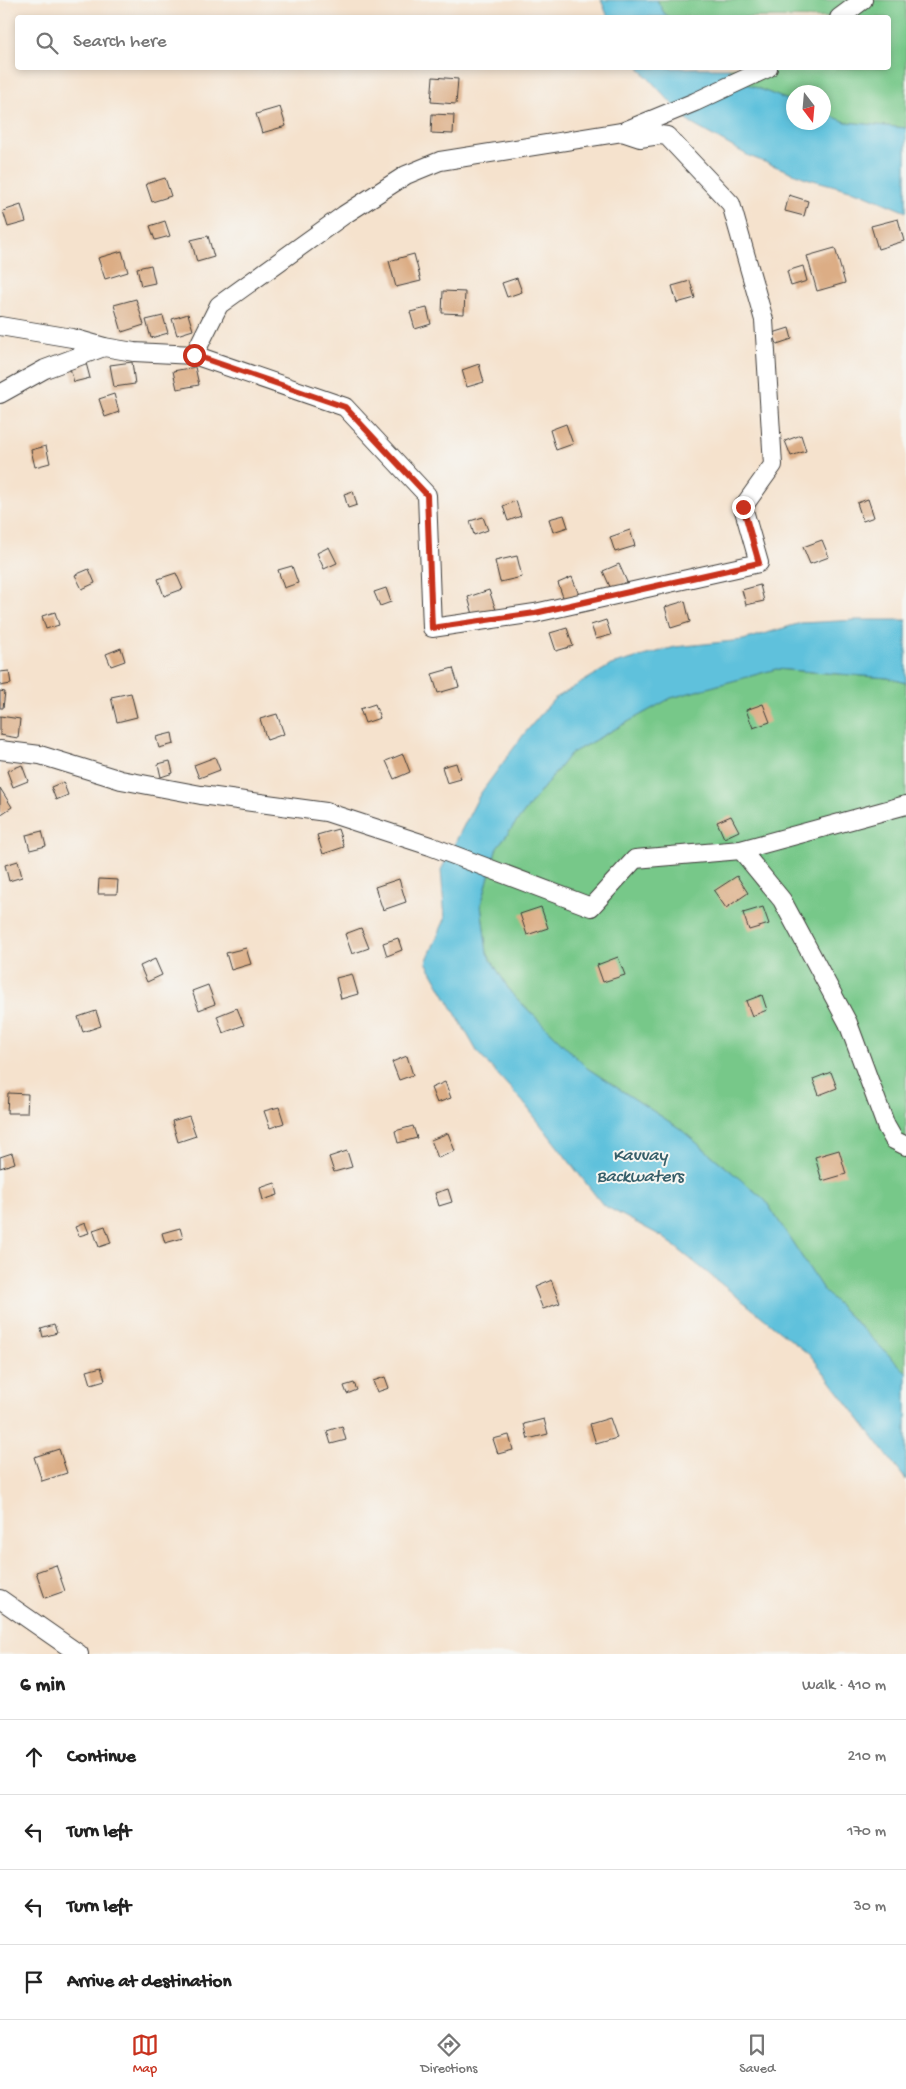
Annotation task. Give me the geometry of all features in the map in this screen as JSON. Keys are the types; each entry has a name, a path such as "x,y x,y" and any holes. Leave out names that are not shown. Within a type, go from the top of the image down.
{"street":[{"path":"843,15 862,0"},
{"path":"194,355 219,305 344,215 406,175 440,161 622,132 750,78 764,70"},
{"path":"0,326 72,338 104,347 134,352 194,355 345,407 427,495 432,628 535,613 759,563 743,507 773,466 764,320 731,204 667,136 660,135 640,138 622,132"},
{"path":"0,394 45,369 104,347"},
{"path":"0,750 40,755 121,780 201,795 326,812 430,846 591,907 635,859 741,850 906,805"},
{"path":"741,850 782,900 848,1023 886,1126 894,1140 906,1146"},
{"path":"0,1599 79,1654"}],"green space":[{"path":"657,0 906,0 906,128 846,122 831,116 831,85 786,85 786,99 749,85 730,70 891,70 891,15 666,15"},
{"path":"776,669 888,678 906,683 906,1372 824,1291 765,1200 679,1128 587,1068 511,993 487,953 481,905 497,847 570,754 671,698"}],"water":[{"path":"601,0 657,0 666,15 607,15"},
{"path":"641,70 730,70 749,85 786,99 786,130 831,130 831,116 846,122 906,128 906,212 861,193 806,178 749,156 690,123"},
{"name":"Kavvay Backwaters","path":"906,620 906,683 888,678 776,669 671,698 570,754 497,847 481,905 487,953 511,993 587,1068 679,1128 765,1200 824,1291 906,1372 906,1480 812,1357 663,1237 603,1205 523,1102 478,1053 426,962 445,919 441,870 480,794 524,734 554,699 611,665 675,647 743,640 801,623"}],"building":[{"path":"433,77 458,79 456,104 431,102"},
{"path":"280,107 286,126 262,133 256,114"},
{"path":"432,114 454,115 453,134 431,133"},
{"path":"165,178 171,196 152,202 146,184"},
{"path":"789,195 808,201 804,216 785,211"},
{"path":"21,205 26,222 8,227 3,211"},
{"path":"898,219 904,241 878,249 871,226"},
{"path":"165,221 170,236 155,240 150,226"},
{"path":"208,236 214,257 197,262 191,240"},
{"path":"835,248 845,283 817,291 807,256"},
{"path":"122,251 128,272 105,279 98,258"},
{"path":"414,254 421,281 396,287 389,261"},
{"path":"151,265 155,283 141,286 137,268"},
{"path":"803,266 807,281 791,286 787,271"},
{"path":"517,278 522,292 507,297 502,283"},
{"path":"690,281 695,298 677,303 672,286"},
{"path":"443,291 465,292 464,314 442,313"},
{"path":"136,299 144,325 122,332 114,305"},
{"path":"427,308 431,324 415,329 410,312"},
{"path":"188,314 193,330 177,335 172,319"},
{"path":"163,316 168,333 151,338 146,320"},
{"path":"789,328 792,339 777,344 773,333"},
{"path":"132,362 135,384 114,387 110,365"},
{"path":"86,363 90,378 74,382 70,368"},
{"path":"479,364 484,382 467,387 462,370"},
{"path":"195,367 199,385 177,389 173,371"},
{"path":"114,394 119,412 105,417 99,399"},
{"path":"566,424 573,444 556,450 550,430"},
{"path":"801,435 806,451 791,456 785,441"},
{"path":"46,446 50,463 35,467 31,450"},
{"path":"353,491 357,505 348,508 344,494"},
{"path":"868,499 874,517 863,521 857,503"},
{"path":"516,501 521,516 508,521 503,506"},
{"path":"564,515 568,527 553,532 549,519"},
{"path":"483,517 488,530 474,535 470,521"},
{"path":"630,530 635,546 615,552 610,537"},
{"path":"822,540 829,557 810,564 803,547"},
{"path":"329,547 337,563 324,569 317,553"},
{"path":"517,556 522,577 500,582 495,561"},
{"path":"619,564 627,582 611,589 603,571"},
{"path":"292,566 298,583 284,588 278,570"},
{"path":"89,569 95,583 82,589 75,575"},
{"path":"176,573 183,589 164,596 158,579"},
{"path":"572,577 579,595 564,600 558,583"},
{"path":"760,585 764,601 746,605 742,590"},
{"path":"386,588 391,602 380,606 374,592"},
{"path":"489,590 496,610 474,618 468,597"},
{"path":"685,601 690,622 671,628 665,607"},
{"path":"55,612 59,625 46,629 42,616"},
{"path":"606,620 611,635 596,639 591,625"},
{"path":"567,628 573,646 556,651 550,633"},
{"path":"121,648 125,661 111,666 106,654"},
{"path":"453,668 459,687 438,693 432,674"},
{"path":"9,671 11,684 0,686 0,672"},
{"path":"0,691 5,692 3,708 0,708"},
{"path":"131,693 137,717 117,722 111,697"},
{"path":"375,704 380,718 365,723 360,709"},
{"path":"763,704 770,722 753,728 746,710"},
{"path":"277,714 284,734 267,740 260,719"},
{"path":"0,716 20,719 18,738 0,735"},
{"path":"172,733 174,744 159,748 156,737"},
{"path":"403,754 410,772 394,779 386,761"},
{"path":"215,757 220,770 199,778 194,765"},
{"path":"170,761 173,773 161,777 158,764"},
{"path":"456,763 461,779 447,783 442,767"},
{"path":"22,765 28,781 13,787 7,771"},
{"path":"63,782 68,795 56,800 51,787"},
{"path":"0,788 12,807 0,815"},
{"path":"731,816 739,831 724,838 717,822"},
{"path":"338,829 344,847 323,854 317,835"},
{"path":"42,831 46,846 30,850 26,835"},
{"path":"18,861 22,877 9,881 5,865"},
{"path":"737,876 748,893 726,908 714,891"},
{"path":"99,879 118,880 117,894 98,894"},
{"path":"399,879 406,902 383,910 375,887"},
{"path":"541,907 548,928 527,935 520,914"},
{"path":"763,907 769,924 749,930 743,913"},
{"path":"361,928 369,948 352,954 345,934"},
{"path":"398,938 402,950 387,956 383,943"},
{"path":"246,948 251,964 231,970 226,953"},
{"path":"618,957 625,975 603,982 597,965"},
{"path":"155,959 162,975 147,982 140,966"},
{"path":"352,974 358,994 341,999 336,978"},
{"path":"208,985 215,1004 199,1010 192,991"},
{"path":"762,995 767,1010 752,1016 746,1001"},
{"path":"237,1008 244,1025 223,1033 217,1016"},
{"path":"96,1011 101,1026 83,1032 78,1017"},
{"path":"407,1056 413,1075 399,1080 392,1062"},
{"path":"831,1072 837,1088 819,1095 813,1079"},
{"path":"445,1082 451,1098 437,1103 431,1088"},
{"path":"8,1093 28,1094 27,1113 7,1113"},
{"path":"279,1107 284,1123 270,1128 264,1111"},
{"path":"189,1116 196,1136 178,1142 172,1121"},
{"path":"413,1126 417,1138 398,1143 395,1131"},
{"path":"448,1133 455,1151 438,1158 431,1140"},
{"path":"839,1150 846,1174 822,1181 815,1157"},
{"path":"347,1151 352,1167 334,1172 329,1157"},
{"path":"12,1153 15,1163 0,1168 0,1157"},
{"path":"275,1183 278,1195 263,1200 260,1188"},
{"path":"448,1189 452,1202 439,1206 435,1193"},
{"path":"85,1223 89,1233 79,1236 75,1227"},
{"path":"105,1226 111,1243 99,1247 93,1230"},
{"path":"180,1228 183,1238 165,1243 162,1233"},
{"path":"551,1280 560,1303 543,1309 534,1287"},
{"path":"54,1325 57,1333 43,1337 41,1329"},
{"path":"101,1367 105,1380 91,1384 87,1371"},
{"path":"385,1377 389,1388 377,1392 373,1381"},
{"path":"354,1383 357,1390 347,1394 344,1386"},
{"path":"610,1418 617,1438 596,1444 590,1424"},
{"path":"544,1419 548,1434 528,1439 524,1424"},
{"path":"342,1426 346,1440 331,1444 327,1431"},
{"path":"509,1435 513,1450 498,1454 493,1439"},
{"path":"59,1449 67,1473 42,1481 34,1457"},
{"path":"56,1565 65,1591 45,1598 36,1572"}],"route":[{"path":"194,355 345,407 427,495 432,628 535,613 759,563 743,507"}]}
